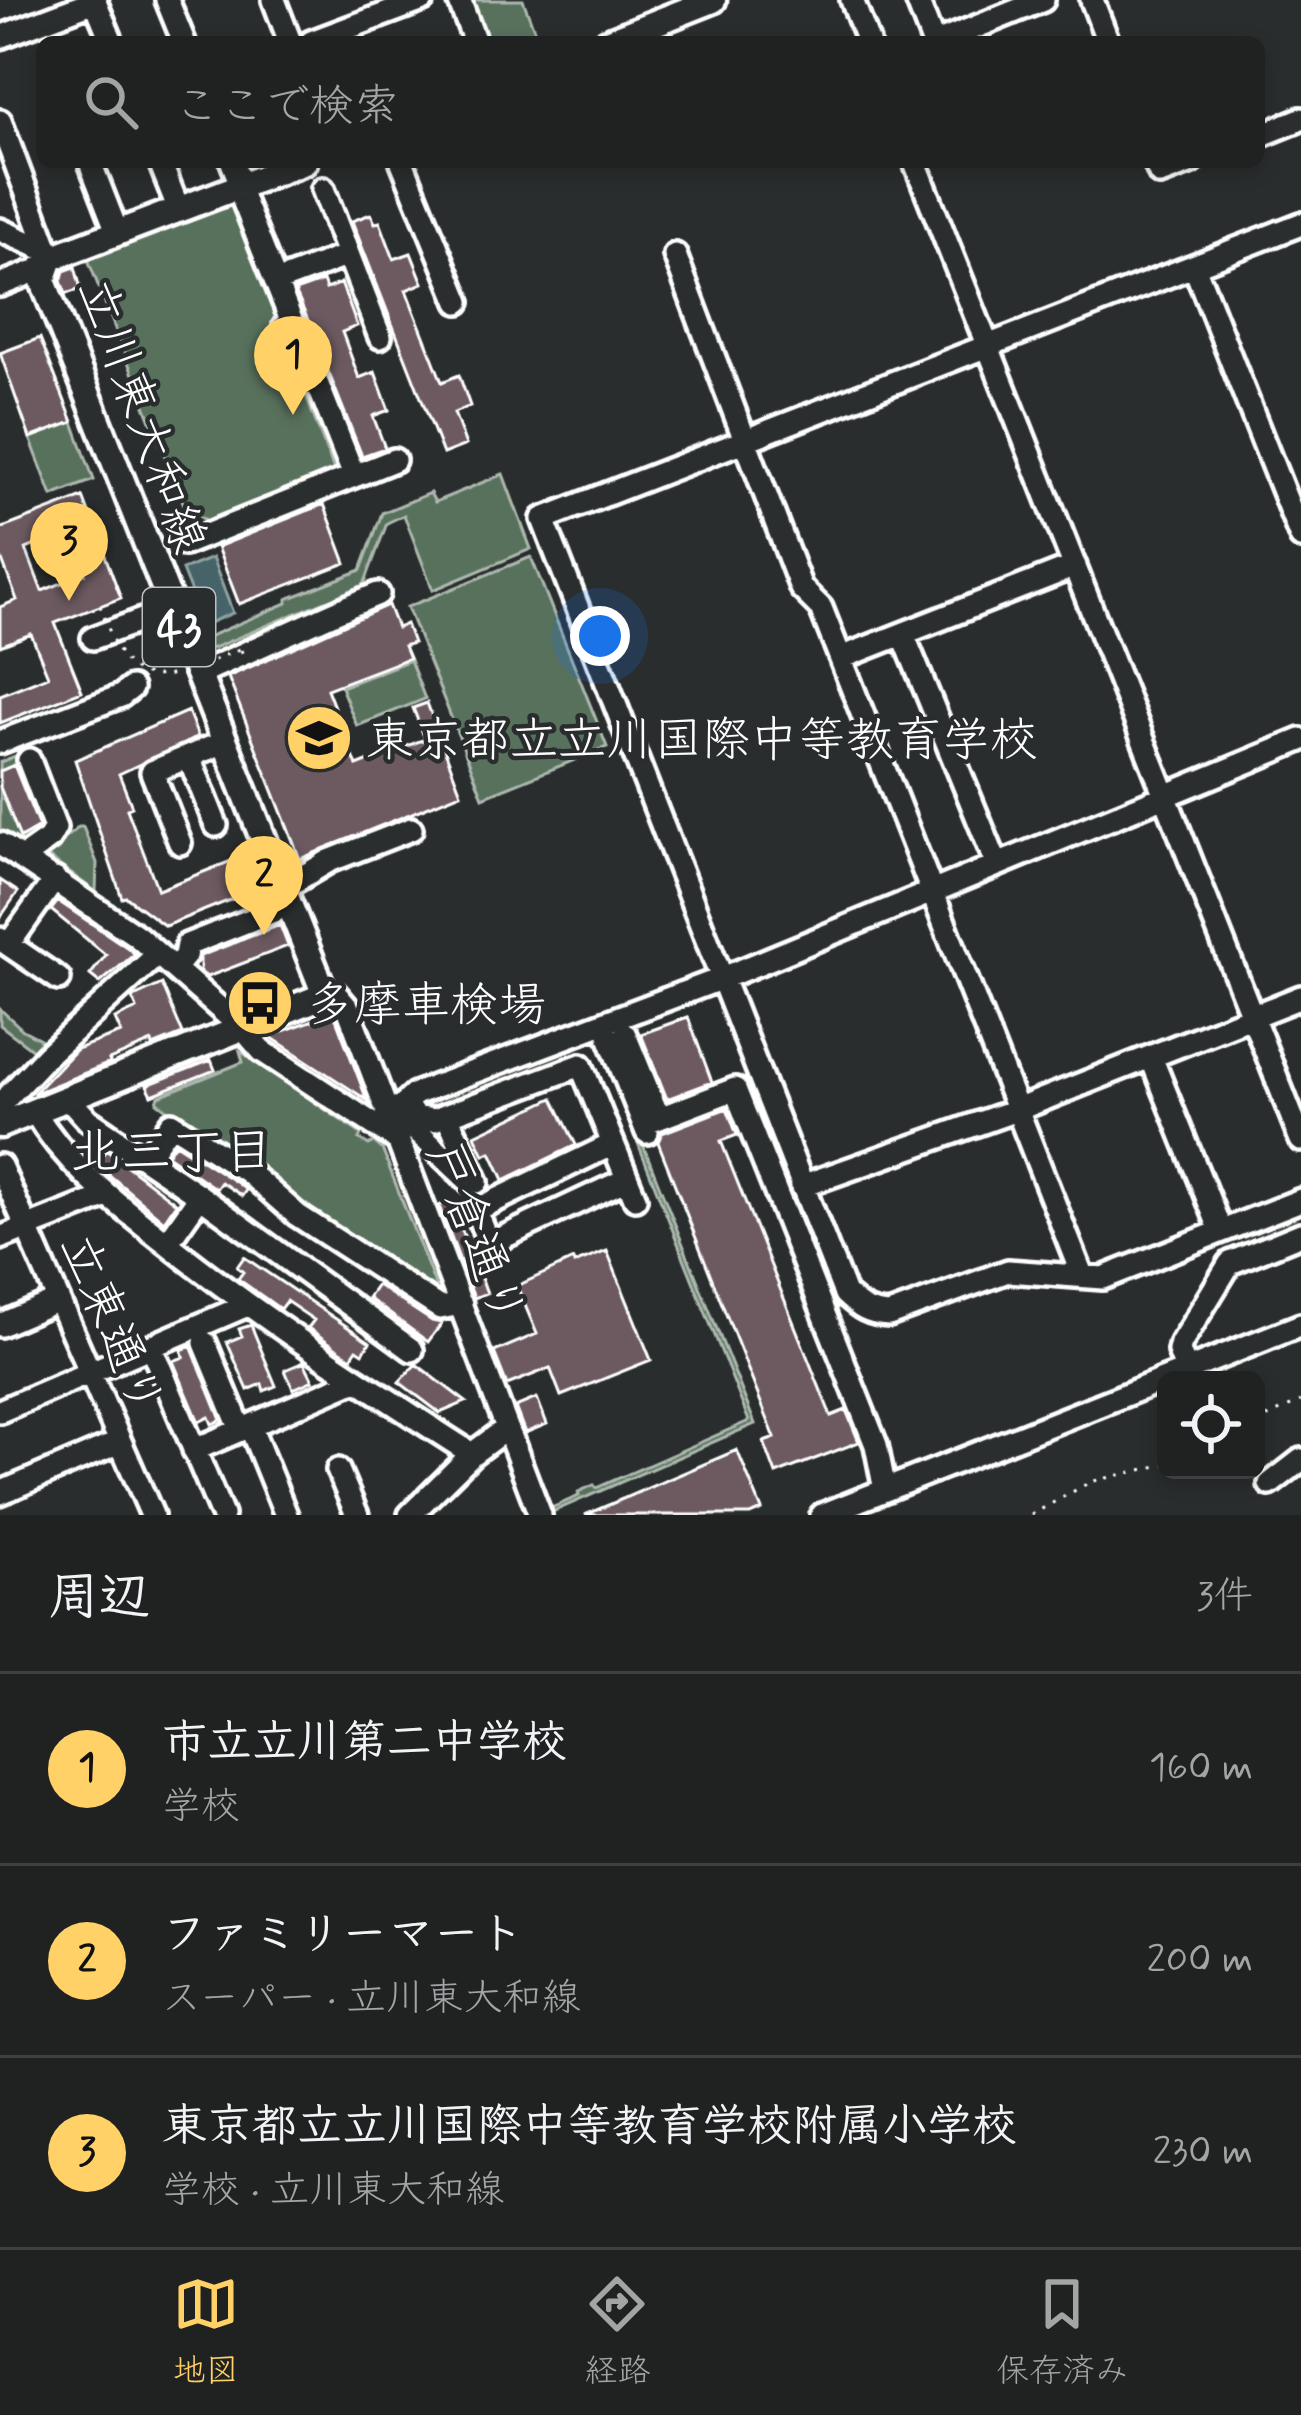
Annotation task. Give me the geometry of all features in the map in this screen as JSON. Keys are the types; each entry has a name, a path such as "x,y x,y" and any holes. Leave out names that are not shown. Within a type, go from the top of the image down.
{"main road":[{"path":"621,36 700,2"},
{"name":"立川東大和線","path":"289,168 50,255 44,281 325,995"},
{"path":"0,1125 325,995"}],"street":[{"path":"167,0 182,36"},
{"path":"274,0 288,36"},
{"path":"327,36 423,0"},
{"path":"459,0 473,36"},
{"path":"852,0 866,36"},
{"path":"917,0 933,36"},
{"path":"951,36 1043,0"},
{"path":"1092,0 1106,36"},
{"path":"0,37 41,32 95,1 110,36"},
{"path":"1265,134 1301,119"},
{"path":"0,121 50,255"},
{"path":"92,168 118,234"},
{"path":"162,168 179,210"},
{"path":"234,168 291,320 284,326 307,382 318,385 354,476"},
{"path":"404,168 459,302"},
{"path":"917,168 1301,1140"},
{"path":"323,189 380,338"},
{"path":"1301,224 543,519 845,1294 870,1314 889,1315 1008,1271 1102,1278 1301,1200"},
{"path":"0,230 50,255"},
{"path":"0,285 38,270 50,255"},
{"path":"276,282 348,255"},
{"path":"675,255 801,588 821,608 1082,1275"},
{"path":"1195,268 1301,537"},
{"path":"184,544 394,460"},
{"path":"841,658 1075,566"},
{"path":"198,674 378,594"},
{"path":"93,638 172,608"},
{"path":"903,634 997,865"},
{"path":"0,742 131,688"},
{"path":"395,1109 416,1094 723,978 1301,740"},
{"path":"180,843 152,772 224,742"},
{"path":"189,758 216,825"},
{"path":"22,858 49,839 55,827 29,760"},
{"path":"0,1105 47,1054 166,961 185,956 187,945 286,897 329,861 411,829"},
{"path":"0,844 108,913 243,1029 262,1051 399,1141"},
{"path":"55,879 4,941 59,979"},
{"name":"戸倉通り","path":"325,995 336,994 345,1002 395,1109 399,1141 540,1515"},
{"path":"802,1186 1018,1109 1301,997"},
{"path":"618,1037 650,1125 736,1089 876,1445 885,1490"},
{"path":"1151,1057 1221,1231"},
{"path":"395,1109 424,1120 447,1115 581,1065 631,1188 489,1244 476,1210 613,1144"},
{"path":"70,1100 88,1120 412,1349"},
{"path":"395,1109 469,1180 475,1178"},
{"path":"34,1112 62,1150 107,1196 245,1306 472,1454"},
{"path":"447,1115 488,1204"},
{"path":"146,1159 171,1123 248,1172 297,1215 373,1267 440,1308 460,1304"},
{"name":"立東通り","path":"0,1166 152,1515"},
{"path":"0,1238 107,1196"},
{"path":"167,1243 200,1196"},
{"path":"1186,1370 1181,1343 1223,1270 1237,1258 1301,1234"},
{"path":"0,1325 58,1300"},
{"path":"0,1411 245,1306"},
{"path":"822,1515 1301,1324"},
{"path":"205,1343 286,1515"},
{"path":"151,1347 221,1515"},
{"path":"194,1450 356,1380"},
{"path":"410,1515 472,1454 507,1428"},
{"path":"0,1493 120,1442"},
{"path":"1270,1484 1301,1460"},
{"path":"338,1470 357,1515"}],"path":[{"path":"100,606 123,659 146,675 168,676 242,647 245,660"},
{"path":"1265,1419 1301,1401"},
{"path":"1031,1515 1090,1482 1157,1466"}],"green space":[{"path":"462,0 523,0 537,36 476,36"},
{"path":"227,201 233,204 334,470 208,521 186,510 87,257"},
{"path":"73,422 94,480 52,496 30,438"},
{"path":"503,474 531,549 433,590 404,515 387,523 364,585 211,649 196,642 361,570 382,513 430,493 435,502"},
{"path":"531,557 607,747 483,797 407,607"},
{"path":"410,660 425,699 357,726 341,687"},
{"path":"18,755 46,827 23,845 0,831 0,762"},
{"path":"79,827 97,863 96,892 45,855"},
{"path":"0,1009 42,1040 33,1050 0,1025"},
{"path":"629,1026 601,1040 755,1424 550,1513 549,1509 579,1496 578,1492 749,1421 596,1038"},
{"path":"240,1051 361,1134 359,1139 382,1149 439,1295 435,1297 375,1262 157,1102 159,1096 243,1062"}],"water":[{"path":"212,558 233,613 204,625 182,570"}],"building":[{"path":"371,214 375,223 380,222 394,259 411,253 423,283 406,290 442,382 459,375 470,406 454,413 466,445 443,454 352,221"},
{"path":"75,267 81,289 66,294 61,281 64,271"},
{"path":"323,281 326,289 341,283 357,326 342,332 359,378 375,372 389,410 373,416 385,448 362,456 322,356 314,359 307,341 316,338 295,291"},
{"path":"40,338 73,422 30,438 0,353"},
{"path":"83,497 121,598 55,623 82,691 0,723 0,695 48,676 31,634 0,646 0,607 17,600 0,555 0,529","holes":["68,532 85,574 42,591 26,549"]},
{"path":"324,504 346,563 239,604 217,547"},
{"path":"388,605 397,628 406,624 413,643 404,646 409,658 327,689 357,766 425,739 413,708 427,703 461,793 300,859 228,677"},
{"path":"188,711 198,737 119,774 158,890 249,854 261,888 165,926 122,898 75,760"},
{"path":"14,765 39,827 20,838 0,787 0,771"},
{"path":"0,880 18,892 0,918"},
{"path":"58,901 135,954 100,983 90,975 106,955 51,910"},
{"path":"280,925 288,946 207,977 200,972 200,956"},
{"path":"162,984 183,1034 153,1046 152,1042 33,1094 76,1049 121,1033 115,1019 137,1009 132,998"},
{"path":"335,1016 367,1100 269,1036"},
{"path":"688,1017 712,1082 667,1099 641,1034"},
{"path":"211,1060 215,1070 152,1095 147,1085"},
{"path":"553,1098 576,1145 504,1180 491,1152 484,1155 475,1135"},
{"path":"727,1108 737,1135 721,1141 831,1416 846,1410 859,1442 776,1474 764,1442 775,1438 658,1142 662,1133"},
{"path":"175,1143 239,1184 246,1190 242,1196 221,1182 216,1189 167,1155"},
{"path":"106,1150 176,1203 164,1221 96,1164"},
{"path":"450,1201 487,1293 474,1298 439,1206"},
{"path":"607,1251 651,1360 561,1396 550,1368 507,1385 494,1352 537,1334 517,1286 573,1260 574,1264"},
{"path":"244,1257 370,1342 363,1353 357,1349 351,1358 308,1328 314,1320 286,1301 280,1309 238,1279 243,1272 237,1267"},
{"path":"377,1285 442,1323 428,1342 368,1298"},
{"path":"251,1325 276,1386 264,1391 262,1384 248,1390 227,1342 242,1336 239,1329"},
{"path":"191,1346 221,1420 212,1424 209,1417 199,1422 173,1361 184,1357 181,1350"},
{"path":"304,1362 313,1380 293,1389 285,1370"},
{"path":"416,1364 466,1402 440,1413 399,1382"},
{"path":"537,1398 547,1424 525,1433 515,1407"},
{"path":"737,1450 762,1510 750,1515 585,1515"}],"place":[{"name":"市立立川第二中学校","path":"293,415"},
{"name":"東京都立立川国際中等教育学校附属小学校","path":"69,601"},
{"name":"東京都立立川国際中等教育学校","path":"319,738"},
{"name":"ファミリーマート","path":"264,935"},
{"name":"多摩車検場","path":"260,1003"}],"district":[{"name":"北三丁目","path":"172,1150"}]}
